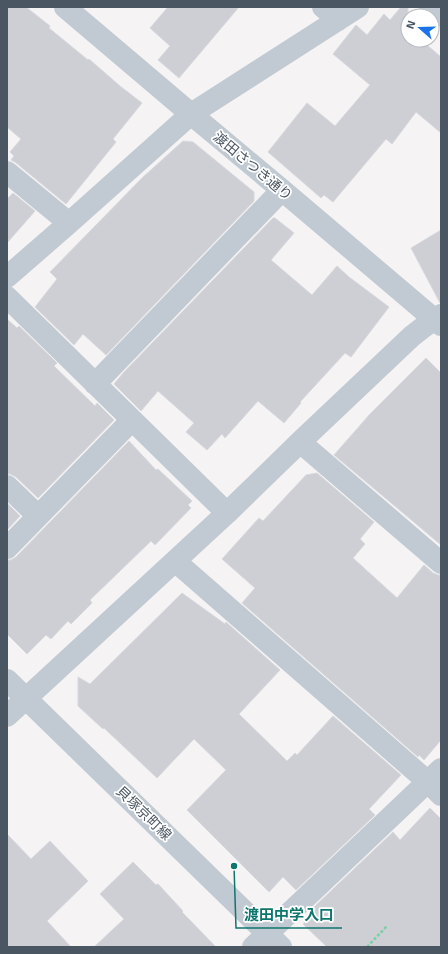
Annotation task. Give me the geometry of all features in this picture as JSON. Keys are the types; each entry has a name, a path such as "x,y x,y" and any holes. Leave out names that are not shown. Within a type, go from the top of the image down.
{"street":[{"name":"渡田さつき通り","path":"65,7 438,320"},
{"path":"7,277 70,223 191,114 331,14 358,7"},
{"path":"430,7 441,16"},
{"path":"7,172 70,223"},
{"path":"95,384 282,190"},
{"path":"7,297 227,513"},
{"path":"7,716 227,513 412,336 438,320"},
{"path":"7,548 132,420"},
{"path":"300,442 441,563"},
{"path":"7,486 38,516"},
{"path":"175,561 437,782 267,943"},
{"name":"貝塚京町線","path":"7,680 267,943"}],"path":[{"path":"367,947 388,926"}],"building":[{"path":"7,7 26,7 50,26 49,28 142,103 113,139 116,142 66,204 11,160 14,156 10,152 21,139 7,127"},
{"path":"168,7 239,7 179,78 158,60 170,46 150,28"},
{"path":"400,8 400,48 430,48 441,57 441,133 416,112 392,144 386,139 333,202 324,195 321,198 268,152 307,103 335,126 370,85 333,54 356,25 367,35 384,14 390,20"},
{"path":"183,141 193,142 254,192 254,201 106,355 83,334 74,345 35,307 57,279 50,272 142,178"},
{"path":"13,193 35,211 7,243 7,199"},
{"path":"273,218 294,233 271,260 312,295 337,266 349,277 389,307 351,357 345,353 300,402 301,403 284,423 258,401 225,438 222,434 207,450 186,432 194,423 158,391 141,411 114,384"},
{"path":"441,230 441,303 440,303 411,248"},
{"path":"7,319 17,328 19,326 57,363 54,366 95,406 97,403 114,420 38,498 16,477 7,474"},
{"path":"426,358 441,373 441,545 334,455 370,414"},
{"path":"129,441 156,470 158,469 192,501 188,505 191,508 155,545 151,541 90,600 92,603 71,624 68,621 51,639 46,635 27,654 7,634 7,560 11,560 16,557"},
{"path":"317,473 374,522 360,539 365,544 353,558 397,598 424,565 433,573 441,575 441,740 424,760 419,755 418,757 242,603 255,588 222,559 259,518 263,521 306,475"},
{"path":"7,503 20,516 7,530"},
{"path":"182,593 225,624 226,622 280,670 239,714 287,761 295,753 297,755 333,716 401,775 369,809 375,815 296,890 283,877 269,892 187,810 226,770 194,739 157,778 104,728 103,729 78,706 78,677 90,684"},
{"path":"430,808 441,819 441,947 327,947 303,924 316,909 314,907 393,832 400,840"},
{"path":"7,834 31,859 50,841 88,881 47,921 71,947 7,947"},
{"path":"133,862 156,885 158,884 183,911 182,912 216,947 94,947 124,919 100,894"}],"place":[{"name":"渡田中学入口","path":"234,866"}]}
